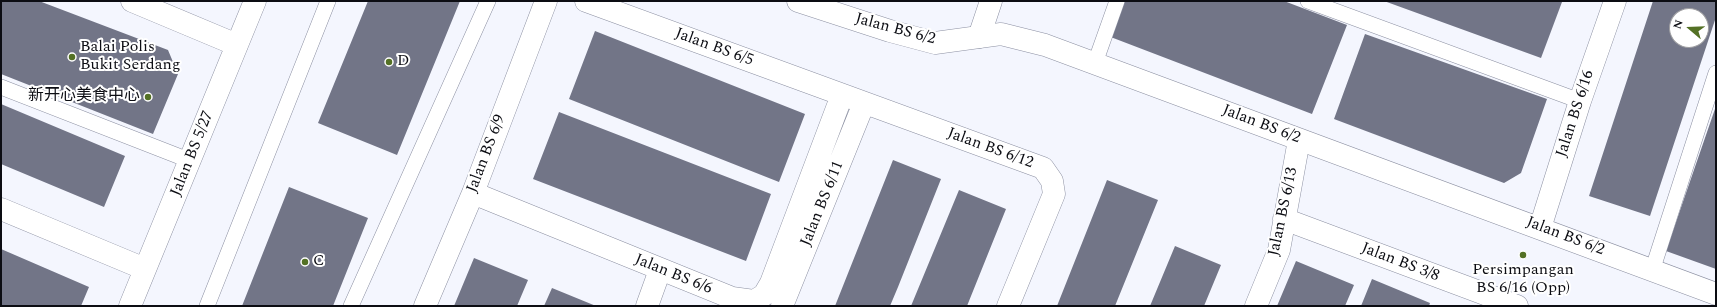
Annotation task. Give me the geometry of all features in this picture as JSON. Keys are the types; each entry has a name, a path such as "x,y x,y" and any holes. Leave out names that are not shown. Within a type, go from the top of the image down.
{"street":[{"path":"132,1 237,45"},
{"name":"Jalan BS 5/27","path":"130,306 191,161 255,1"},
{"name":"Jalan BS 6/9","path":"425,306 473,193 546,1"},
{"name":"Jalan BS 6/5","path":"586,1 842,95"},
{"name":"Jalan BS 6/2","path":"798,1 935,43 1001,34 1045,45 1716,294"},
{"path":"979,37 991,1"},
{"name":"Jalan BS 6/16","path":"1540,228 1580,101 1615,1"},
{"name":"Jalan BS 6/6","path":"473,193 660,270 743,301 754,301 764,294 771,283 842,95"},
{"name":"Jalan BS 6/12","path":"842,95 1042,168 1052,181 1054,194 1008,306"},
{"name":"Jalan BS 6/11","path":"782,306 864,103"},
{"name":"Jalan BS 6/13","path":"1256,306 1279,250 1299,140"},
{"path":"1,209 145,269"},
{"name":"Jalan BS 3/8","path":"1284,219 1468,298 1517,306"},
{"path":"647,306 660,270"}],"lane":[{"path":"207,306 328,1"},
{"path":"351,306 488,1"},
{"path":"1095,63 1117,1"},
{"path":"1308,1 1580,101"},
{"path":"1652,270 1716,73"},
{"path":"1,87 191,161"}],"building":[{"path":"1,1 39,1 168,50 178,74 153,134 1,74"},
{"name":"D","path":"368,1 460,1 397,155 318,123"},
{"path":"1121,1 1284,1 1347,25 1312,114 1108,36"},
{"path":"1384,1 1558,1 1562,2 1541,58"},
{"path":"1653,1 1716,1 1716,17 1709,38 1709,8 1669,8 1669,48 1706,48 1650,216 1589,196"},
{"path":"595,31 805,114 779,182 569,99"},
{"path":"1365,34 1547,99 1521,173 1504,183 1334,119"},
{"path":"1,104 125,156 104,207 1,164"},
{"path":"1716,106 1716,269 1666,251"},
{"path":"559,112 771,194 746,261 533,179"},
{"path":"893,160 941,179 890,306 835,306"},
{"path":"1107,180 1158,200 1115,306 1057,306"},
{"name":"C","path":"289,187 368,218 333,306 242,306"},
{"path":"959,190 1006,209 967,306 911,306"},
{"path":"1175,246 1221,265 1204,306 1150,306"},
{"path":"1,249 89,287 81,306 1,306"},
{"path":"474,258 528,280 517,306 454,306"},
{"path":"1296,261 1354,285 1345,306 1277,306"},
{"path":"1372,279 1430,303 1429,306 1361,306"},
{"path":"552,288 596,306 544,306"}],"place":[{"name":"Balai Polis Bukit Serdang","path":"72,57"},
{"name":"D","path":"389,62"},
{"name":"新开心美食中心","path":"148,97"},
{"name":"Persimpangan BS 6/16 (Opp)","path":"1523,255"},
{"name":"C","path":"305,262"}]}
